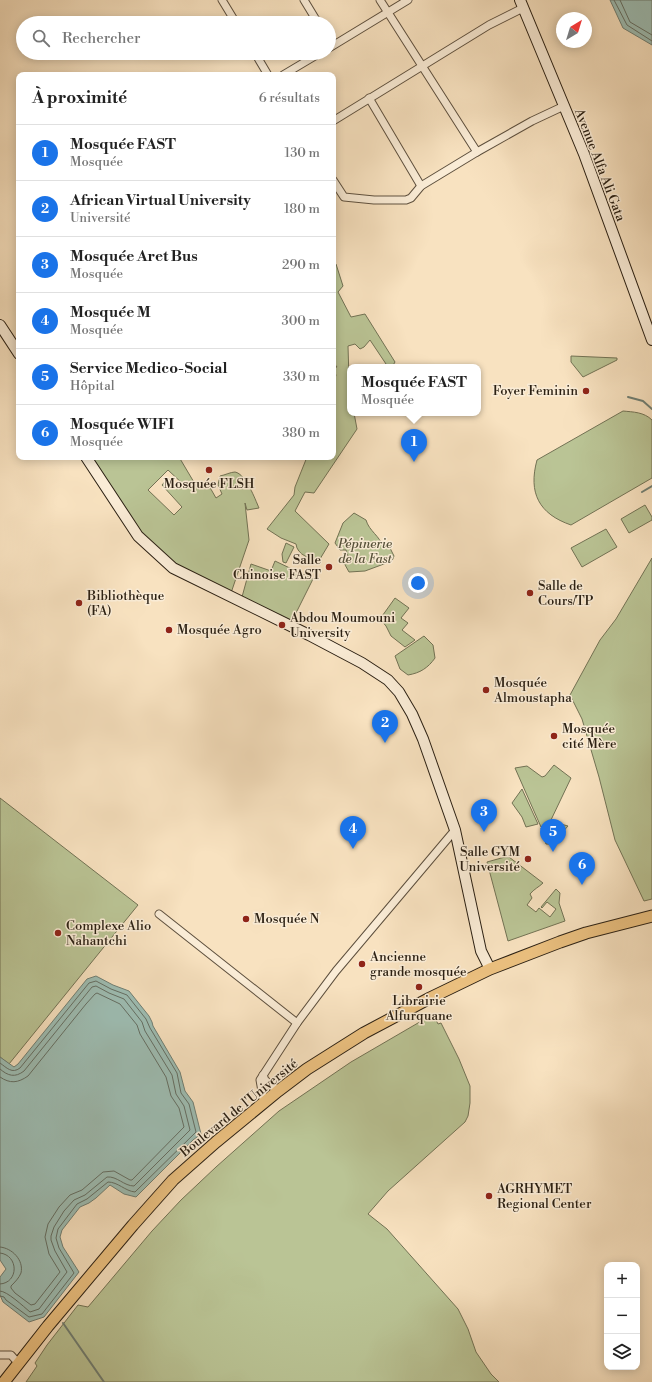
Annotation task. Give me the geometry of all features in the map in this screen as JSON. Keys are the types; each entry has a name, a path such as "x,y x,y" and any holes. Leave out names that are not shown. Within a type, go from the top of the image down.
{"main road":[{"name":"Boulevard de l'Université","path":"4,1382 48,1326 173,1180 278,1091 308,1069 364,1033 430,998 490,970 586,933 652,916"}],"street":[{"path":"222,0 232,16"},
{"path":"304,0 314,16"},
{"path":"380,0 477,152"},
{"path":"336,42 408,0"},
{"path":"336,119 522,4"},
{"name":"Avenue Alfa Ali Gata","path":"522,4 586,162 652,340"},
{"path":"259,60 266,72"},
{"path":"288,72 308,60"},
{"path":"369,98 421,186"},
{"path":"336,185 344,198 402,200 411,198 421,186 477,152 532,121 564,106"},
{"path":"0,325 16,349"},
{"path":"88,460 138,536 176,570 309,635 362,664 388,680 402,696 423,739 455,830 481,951 490,970"},
{"path":"264,1103 260,1080 297,1023 336,971 455,830"},
{"path":"159,914 297,1023"},
{"path":"263,1075 265,1080 278,1091"},
{"path":"0,1355 11,1355 19,1364"}],"green space":[{"path":"336,264 343,286 338,292 351,317 365,314 395,362 394,364 386,364 370,340 360,349 355,344 348,346 347,416 355,416 357,429 314,493 305,492 295,511 329,544 320,559 316,559 305,556 299,551 296,544 281,538 267,529 294,495 295,487 306,460 336,460"},
{"path":"571,356 617,358 617,360 583,377 571,362"},
{"path":"623,411 642,414 652,420 652,478 571,525 551,515 539,501 535,492 534,483 537,460"},
{"path":"94,460 181,460 198,489 208,484 216,498 222,494 218,485 220,476 235,472 243,477 253,493 259,508 247,510 245,503 249,540 231,593 178,565 149,542 138,528","holes":["168,470 184,485 179,489 168,478 162,485 182,507 174,515 148,490"]},
{"path":"645,505 652,517 652,520 629,533 621,519"},
{"name":"Pépinerie de la Fast","path":"354,513 366,520 367,524 382,543 383,547 389,546 394,556 392,561 365,571 349,572 344,563 349,559 346,550 340,550 335,543 343,523"},
{"path":"606,529 617,547 582,567 571,548"},
{"path":"286,543 294,547 286,563 283,562 282,554"},
{"path":"652,558 652,899 644,901 615,840 582,719 570,695 600,640 616,619"},
{"path":"275,561 313,579 291,623 242,597 251,564 271,571"},
{"path":"395,598 409,608 401,618 408,623 402,630 415,640 405,647 391,636 386,626 380,619"},
{"path":"424,636 433,645 435,658 430,665 423,670 408,675 400,669 395,656"},
{"path":"554,765 571,778 550,822 541,827 515,768 527,766 542,777 545,776"},
{"path":"522,789 538,824 526,827 522,817 512,803"},
{"name":"Complexe Alio Nahantchi","path":"0,798 138,905 9,1064 0,1057"},
{"path":"553,822 568,826 552,844 546,844 541,828"},
{"path":"509,857 543,883 530,894 532,898 527,905 536,912 539,908 550,917 556,909 547,902 542,908 541,907 556,889 560,893 559,903 565,921 508,941 487,862"},
{"path":"430,1016 435,1018 438,1024 441,1023 459,1059 470,1086 468,1116 465,1122 388,1191 368,1214 387,1229 458,1309 468,1329 476,1352 491,1374 499,1382 26,1382 37,1366 35,1363 47,1345 78,1305 88,1307 152,1231 181,1200 216,1167 279,1111 351,1062"}],"water":[{"path":"610,0 652,0 652,45 623,28"},
{"path":"96,976 129,991 149,1016 153,1026 180,1072 185,1091 193,1102 201,1134 193,1140 136,1197 124,1194 110,1185 96,1198 80,1207 62,1230 60,1237 63,1247 79,1272 44,1317 29,1322 3,1302 0,1295 0,1277 6,1269 0,1260 0,1057 14,1067 18,1064 87,979"}],"waterway":[{"path":"628,397 643,401 652,409"},
{"path":"642,492 652,486"},
{"path":"63,1323 104,1382"}],"place":[{"name":"Foyer Feminin","path":"586,391"},
{"name":"Mosquée FAST","path":"414,462"},
{"name":"Mosquée FLSH","path":"209,470"},
{"name":"Salle Chinoise FAST","path":"329,567"},
{"name":"Salle de Cours/TP","path":"530,593"},
{"name":"Bibliothèque (FA)","path":"79,603"},
{"name":"Abdou Moumouni University","path":"282,625"},
{"name":"Mosquée Agro","path":"169,630"},
{"name":"Mosquée Almoustapha","path":"486,690"},
{"name":"Mosquée cité Mère","path":"554,736"},
{"name":"African Virtual University","path":"385,743"},
{"name":"Mosquée Aret Bus","path":"484,832"},
{"name":"Mosquée M","path":"353,849"},
{"name":"Service Medico-Social","path":"553,852"},
{"name":"Salle GYM Université","path":"528,859"},
{"name":"Mosquée WIFI","path":"582,885"},
{"name":"Mosquée N","path":"246,919"},
{"name":"Complexe Alio Nahantchi","path":"58,933"},
{"name":"Ancienne grande mosquée","path":"362,964"},
{"name":"Librairie Alfurquane","path":"419,987"},
{"name":"AGRHYMET Regional Center","path":"489,1196"}]}
